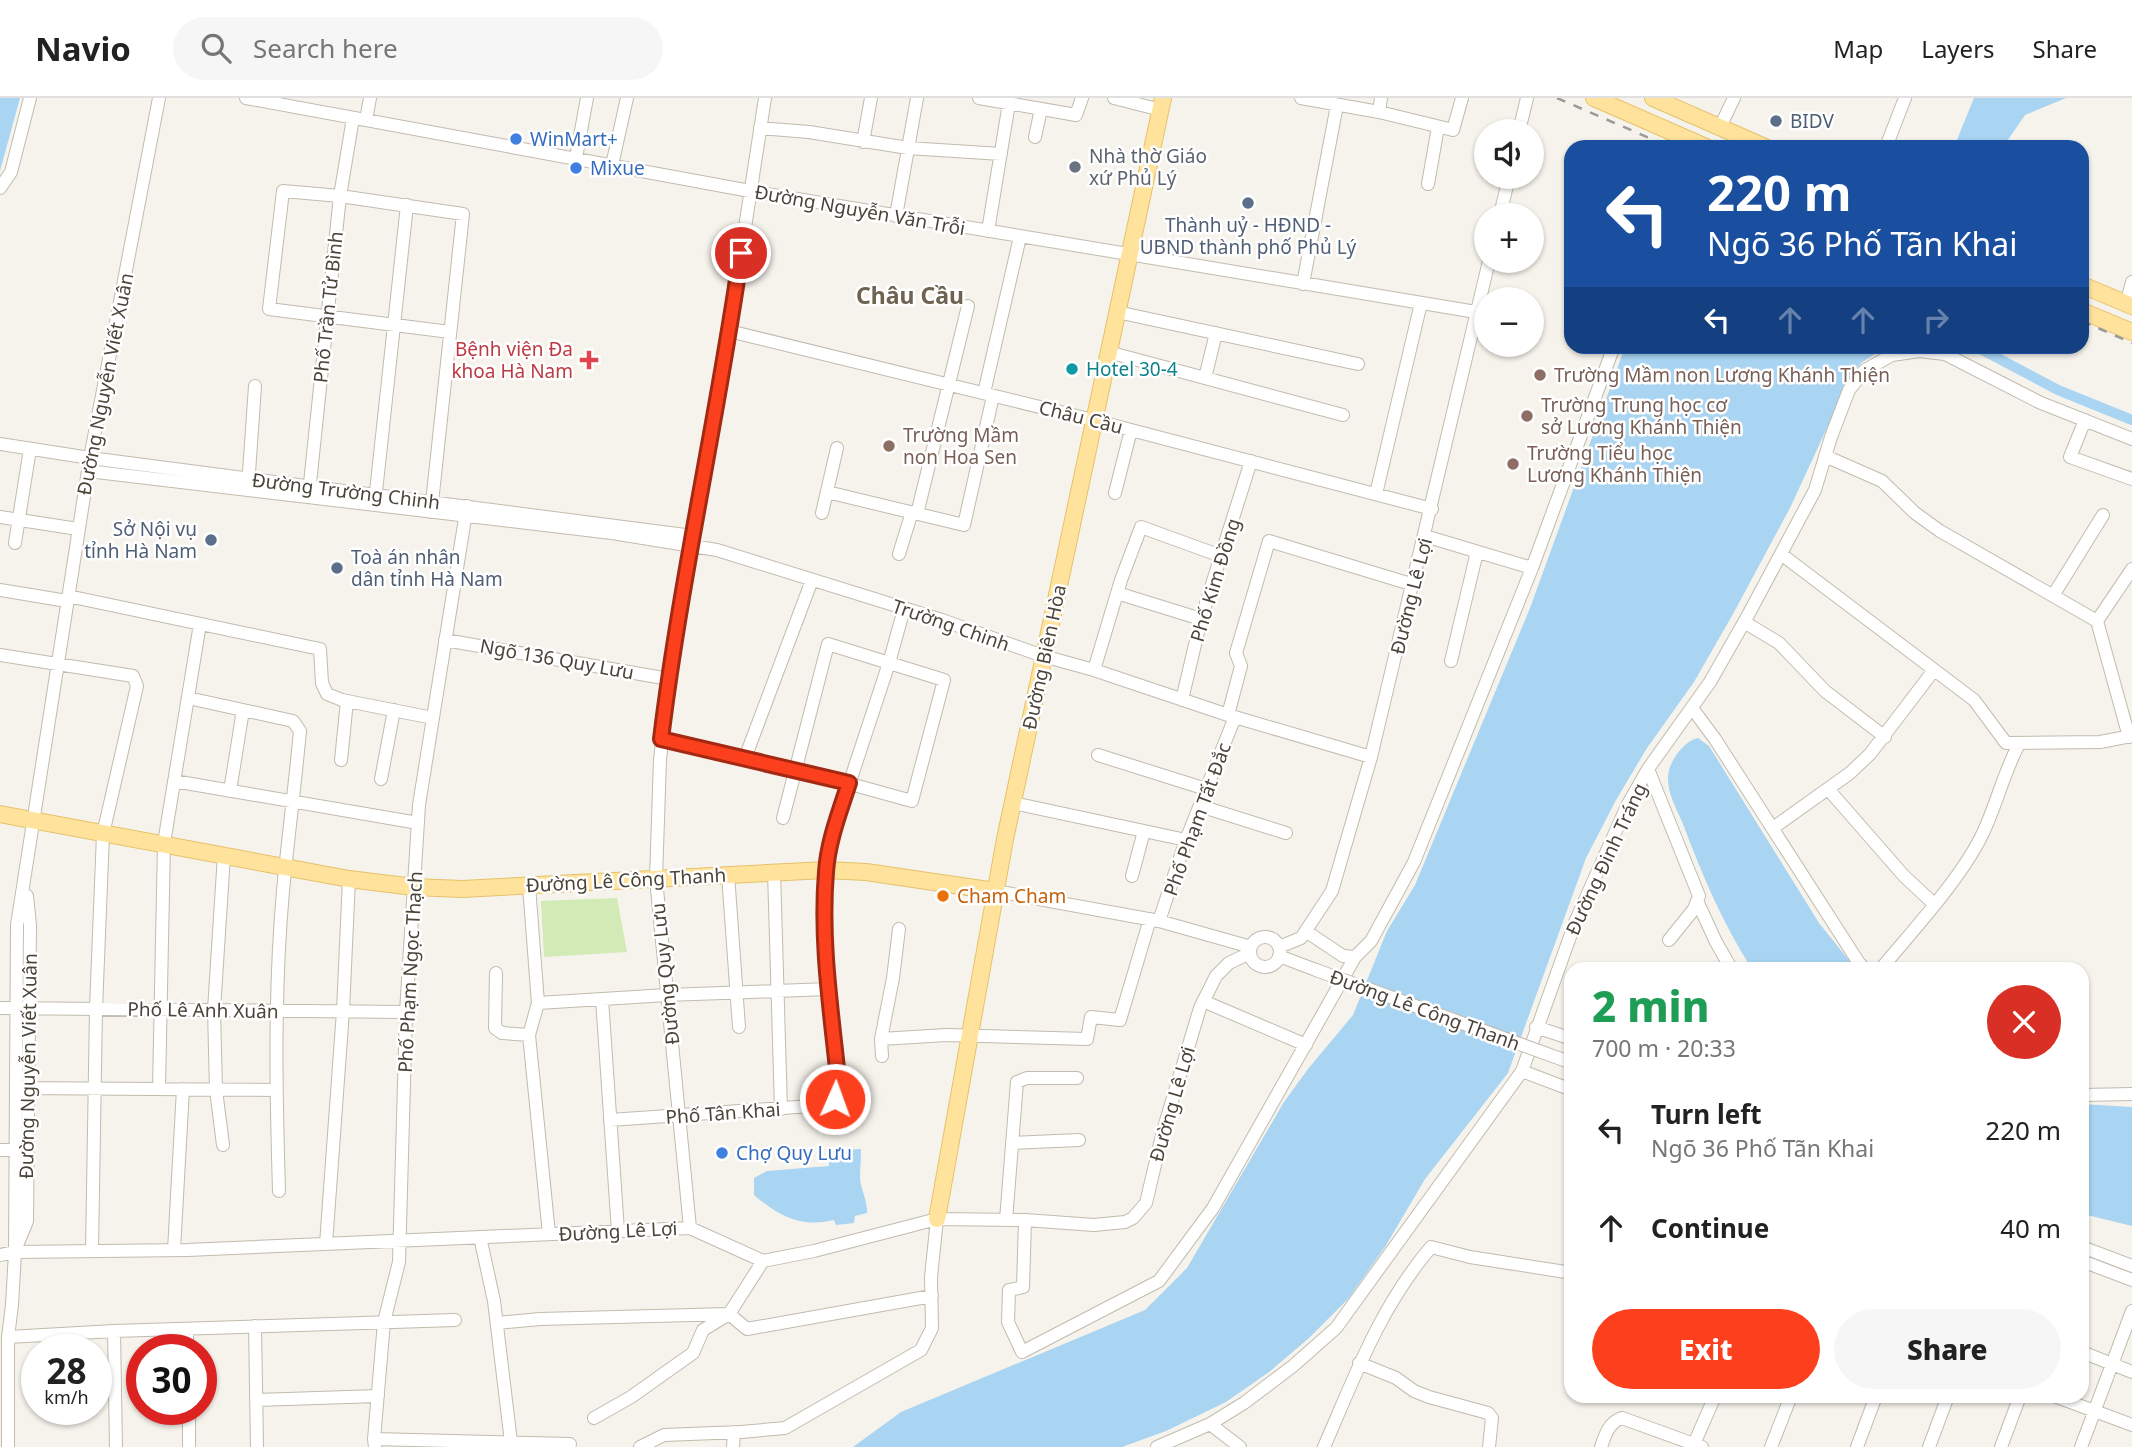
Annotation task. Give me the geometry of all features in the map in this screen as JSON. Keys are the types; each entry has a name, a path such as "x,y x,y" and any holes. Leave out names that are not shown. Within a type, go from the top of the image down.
{"main road":[{"path":"1594,98 1690,140"},
{"path":"1653,98 1749,140"},
{"name":"Đường Biên Hòa","path":"937,1219 995,891 1093,419 1162,104"},
{"path":"2089,288 2129,305"},
{"path":"2089,314 2132,332"},
{"name":"Đường Lê Công Thanh","path":"0,814 349,879 414,887 462,889 826,870 866,872 995,891"}],"street":[{"path":"0,188 11,172 30,98"},
{"name":"Đường Nguyễn Viết Xuân","path":"8,1447 8,1338 22,1150 23,1008 17,925 78,529 159,98"},
{"name":"Đường Nguyễn Văn Trỗi","path":"246,98 750,191 1474,312"},
{"name":"Phố Trần Tử Bình","path":"309,492 340,196 359,119 370,98"},
{"path":"576,158 587,98"},
{"path":"612,165 626,98"},
{"name":"Đường Quy Lưu","path":"690,1228 656,879 661,739 765,98"},
{"path":"863,142 871,98"},
{"path":"896,216 917,98"},
{"path":"979,98 1076,115 1082,98"},
{"path":"1114,98 1162,104"},
{"path":"1301,98 1379,112 1453,130 1462,98"},
{"path":"1379,112 1381,98"},
{"path":"1512,98 1526,100 1522,119"},
{"path":"1720,127 1734,98"},
{"path":"1889,140 1905,98"},
{"path":"988,231 1009,103"},
{"path":"1303,284 1337,104"},
{"path":"1035,137 1041,109"},
{"path":"1428,184 1438,127"},
{"path":"760,128 808,132 908,148 1001,154"},
{"path":"431,507 463,214 340,196 283,191 269,309 450,332"},
{"path":"375,500 407,205"},
{"path":"827,492 964,525 1020,237"},
{"path":"2129,305 2132,282"},
{"path":"1376,494 1421,303"},
{"path":"899,554 915,513 968,306"},
{"path":"1117,312 1358,364"},
{"name":"Đường Lê Lợi","path":"1307,932 1332,891 1371,757 1432,509 1474,321"},
{"name":"Châu Cầu","path":"729,331 1093,419 1432,509"},
{"path":"1205,378 1216,333"},
{"path":"1108,352 1343,415"},
{"path":"1025,1220 1023,1287 1009,1290 1008,1322 1021,1352 1159,1281 1213,1208 1355,957 1371,941 1414,862 1532,568 1611,354"},
{"name":"Đường Đinh Tráng","path":"1157,1447 1210,1424 1244,1403 1336,1328 1522,1071 1576,920 1627,806 1648,769 1710,682 1781,554 1815,490 1849,390 1865,370 1899,354"},
{"name":"Đường Đinh Tráng","path":"1945,354 2041,403 2132,439"},
{"path":"248,485 255,386"},
{"path":"2085,420 2070,457 2132,479"},
{"path":"1115,494 1131,430"},
{"name":"Đường Trường Chinh","path":"0,444 89,465 592,526 692,541"},
{"path":"822,513 837,448"},
{"path":"15,542 30,449"},
{"path":"1781,554 1978,703 2003,741 2019,744 2100,742 2130,737 2097,621 1940,531 1915,513 1882,481 1825,456"},
{"name":"Phố Kim Đồng","path":"1182,700 1201,619 1251,461"},
{"name":"Phố Phạm Ngọc Thạch","path":"374,1443 384,1322 398,1262 406,1012 418,823 466,511"},
{"path":"2054,594 2103,515"},
{"path":"0,517 78,529"},
{"path":"1094,670 1117,593 1141,527 1221,556"},
{"path":"1425,536 1532,568"},
{"name":"Trường Chinh","path":"692,541 1231,716 1371,757"},
{"name":"Phố Phạm Tất Đắc","path":"970,1037 1087,1039 1091,1017 1120,1020 1231,716 1241,666 1236,653 1269,541 1414,585"},
{"path":"1451,661 1477,552"},
{"path":"2097,621 2132,569"},
{"path":"745,758 812,580"},
{"path":"0,590 67,598 320,649 323,683 327,694 346,701 433,718"},
{"path":"1117,593 1201,619"},
{"name":"Phố Tân Khai","path":"610,1120 824,1105 835,1099 839,1088 824,937 826,870 833,833 904,609"},
{"path":"1744,622 1779,643 1825,691 1885,737"},
{"path":"159,1089 164,845 200,624"},
{"name":"Ngõ 136 Quy Lưu","path":"446,640 669,679"},
{"path":"661,739 796,769 912,801 944,680 828,644 796,769 783,818"},
{"path":"0,655 133,676 137,685 103,834 96,1009 92,1251"},
{"path":"1773,828 1850,773 1885,737 1934,670"},
{"path":"188,698 293,721 300,731 283,891 277,1011 279,1191"},
{"path":"341,760 346,701"},
{"path":"1692,708 1715,739 1858,962"},
{"path":"230,791 243,710"},
{"path":"381,779 394,710"},
{"path":"1887,962 1934,904 1982,835 2007,765 2019,744"},
{"path":"1098,755 1206,789"},
{"path":"1648,769 1698,888 1698,903 1727,962"},
{"path":"174,781 418,823"},
{"path":"1828,789 1904,876 1934,904"},
{"path":"1013,803 1186,840"},
{"path":"1200,806 1286,833"},
{"path":"1132,876 1144,831"},
{"path":"223,1145 216,1090 214,1010 224,855"},
{"path":"774,871 781,1109"},
{"path":"728,874 738,1027"},
{"path":"326,1244 343,1011 349,879"},
{"path":"528,886 538,1003 529,1035 549,1234"},
{"name":"Đường Lê Công Thanh","path":"995,891 1155,920 1251,950"},
{"path":"1670,940 1698,903"},
{"path":"882,1056 881,1039 899,929"},
{"path":"1279,952 1273,940 1264,937 1256,940 1251,950 1255,962 1264,967 1273,964 1279,952 1307,932 1343,956 1355,957"},
{"name":"Đường Lê Lợi","path":"0,1255 15,1252 174,1250 690,1228 763,1261 814,1251 937,1219 1111,1224 1125,1222 1140,1212 1146,1203 1163,1131 1203,1001 1216,976 1229,963 1251,950"},
{"name":"Đường Lê Công Thanh","path":"1279,952 1316,970 1564,1060"},
{"path":"496,973 495,1028 502,1033 529,1035"},
{"path":"538,1003 829,989"},
{"path":"602,999 618,1231"},
{"path":"1203,1001 1306,1045"},
{"name":"Phố Lê Anh Xuân","path":"0,1008 406,1012"},
{"path":"1536,1027 1564,1036"},
{"path":"881,1039 946,1035 970,1037"},
{"path":"1522,1071 1564,1087"},
{"path":"1006,1220 1017,1082 1027,1078 1077,1077"},
{"path":"22,1088 276,1090"},
{"path":"174,1250 183,1089"},
{"path":"2089,1095 2132,1094"},
{"path":"1012,1143 1079,1140"},
{"path":"0,1150 22,1150"},
{"path":"640,1447 664,1435 785,1428 921,1350 932,1328 937,1219"},
{"path":"480,1237 497,1323 511,1442"},
{"path":"1324,1447 1359,1363 1387,1307 1431,1247 1470,1257 1564,1272"},
{"path":"2089,1250 2132,1266"},
{"path":"594,1418 631,1397 693,1353 703,1330 729,1314 763,1261"},
{"path":"2089,1264 2132,1280"},
{"path":"497,1323 540,1319 729,1314 747,1329 932,1296"},
{"path":"2081,1447 2132,1311"},
{"path":"8,1338 114,1331 455,1320"},
{"path":"255,1326 257,1447"},
{"path":"187,1329 187,1334"},
{"path":"114,1331 116,1447"},
{"path":"2089,1355 2132,1372"},
{"path":"1359,1363 1396,1378 1414,1391 1429,1397 1488,1413 1492,1418 1489,1447"},
{"path":"256,1400 377,1396"},
{"path":"1601,1447 1607,1430 1622,1418 1675,1443 1698,1445 1713,1403"},
{"path":"1771,1447 1788,1403"},
{"path":"1857,1447 1873,1403"},
{"path":"1929,1447 1945,1403"},
{"path":"2001,1447 2017,1403"},
{"path":"2073,1403 2132,1426"},
{"path":"1210,1424 1241,1447"},
{"path":"189,1425 189,1447"},
{"path":"733,1447 734,1432"},
{"path":"374,1443 570,1444"}],"green space":[{"path":"617,898 627,952 544,957 541,901"}],"water":[{"path":"0,98 20,98 0,171"},
{"path":"1974,98 2066,98 2025,115 2008,140 1957,140"},
{"path":"1622,354 1875,354 1861,363 1851,376 1790,508 1733,614 1694,682 1647,748 1586,858 1508,1073 1425,1179 1385,1247 1348,1299 1309,1338 1269,1372 1226,1402 1166,1431 1122,1447 853,1447 901,1412 1145,1310 1187,1268 1284,1102 1353,1015 1387,931 1415,885 1530,608"},
{"path":"1698,738 1709,746 1819,923 1850,962 1748,962 1714,899 1673,802 1668,773 1673,760 1692,740"},
{"path":"2089,1104 2132,1107 2132,1226 2089,1215"},
{"path":"861,1149 860,1179 867,1213 855,1216 854,1223 836,1225 834,1220 800,1221 772,1209 754,1195 754,1178 767,1171 829,1166 829,1151"}],"waterway":[{"path":"1990,354 2058,390 2132,420"}],"railway":[{"path":"1557,98 1654,140"},
{"path":"2089,324 2132,343"}],"place":[{"name":"BIDV","path":"1776,121"},
{"name":"WinMart+","path":"516,139"},
{"name":"Nhà thờ Giáo xứ Phủ Lý","path":"1075,167"},
{"name":"Mixue","path":"576,168"},
{"name":"Thành uỷ - HĐND - UBND thành phố Phủ Lý","path":"1248,203"},
{"name":"Bệnh viện Đa khoa Hà Nam","path":"589,360"},
{"name":"Hotel 30-4","path":"1072,369"},
{"name":"Trường Mầm non Lương Khánh Thiện","path":"1540,375"},
{"name":"Trường Trung học cơ sở Lương Khánh Thiện","path":"1527,416"},
{"name":"Trường Mầm non Hoa Sen","path":"889,446"},
{"name":"Trường Tiểu học Lương Khánh Thiện","path":"1513,464"},
{"name":"Sở Nội vụ tỉnh Hà Nam","path":"211,540"},
{"name":"Toà án nhân dân tỉnh Hà Nam","path":"337,568"},
{"name":"Cham Cham","path":"943,896"},
{"name":"Chợ Quy Lưu","path":"722,1153"}],"district":[{"name":"Châu Cầu","path":"910,295"}],"route":[{"path":"741,253 661,739 849,783 833,833 826,870 824,937 839,1088 835,1099"}]}
